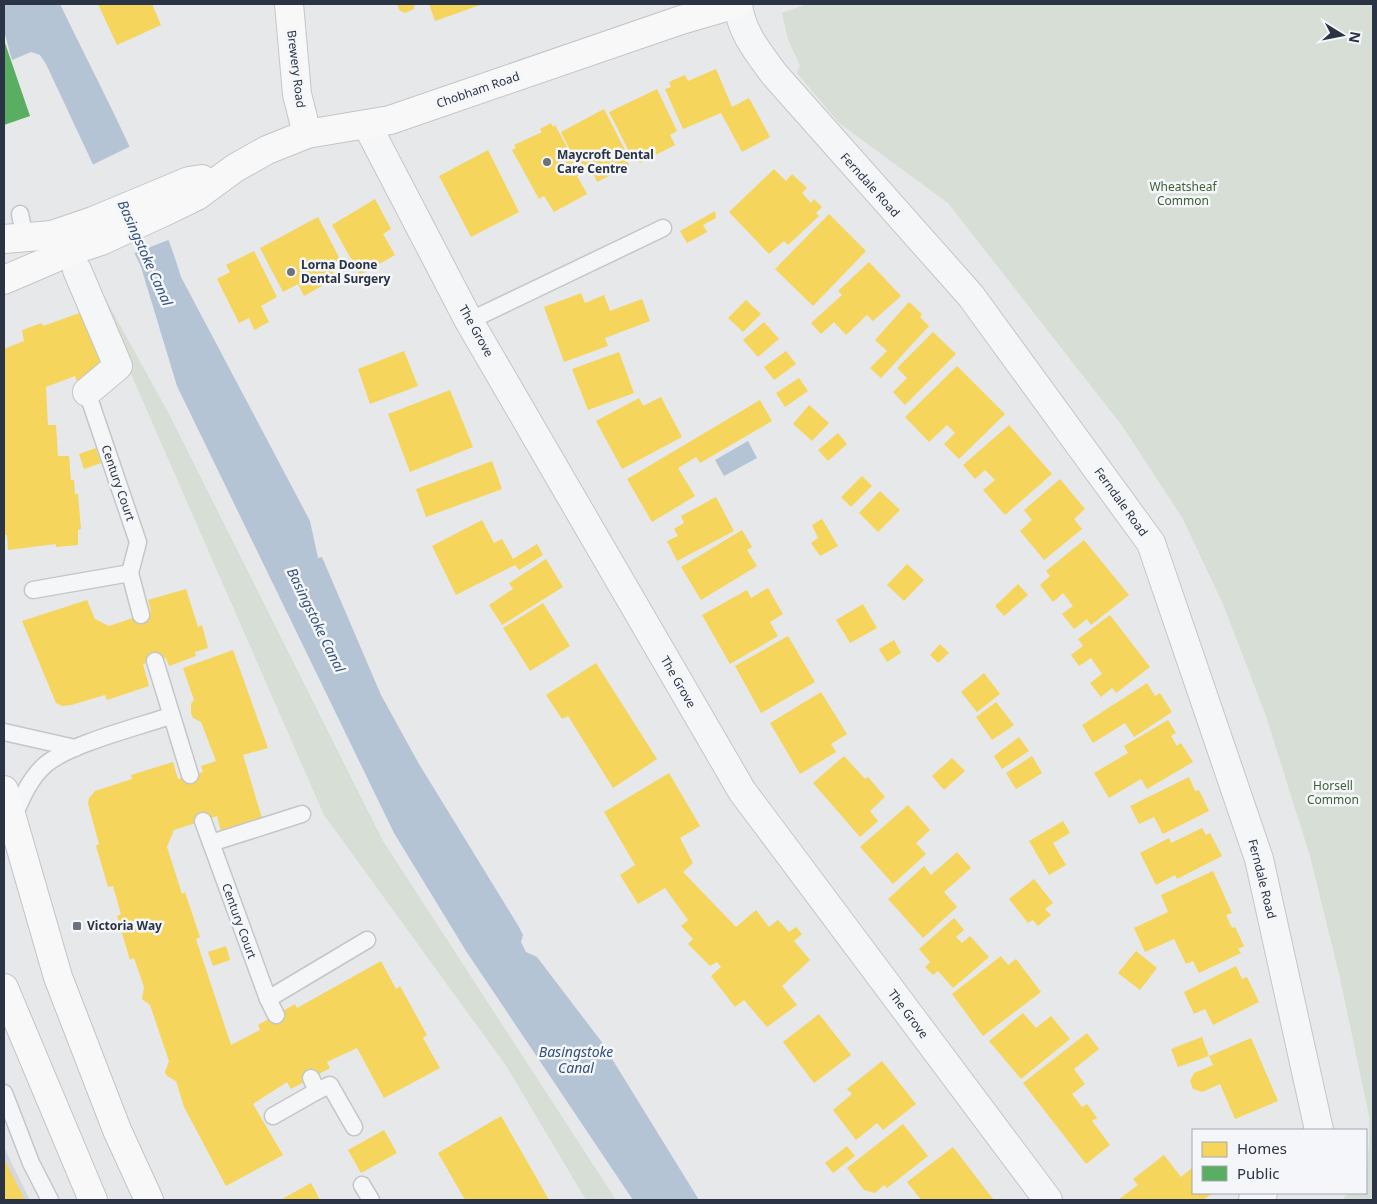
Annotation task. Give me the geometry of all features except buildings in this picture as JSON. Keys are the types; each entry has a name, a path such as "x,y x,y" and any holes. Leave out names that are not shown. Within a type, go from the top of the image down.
{"main road":[{"name":"Brewery Road","path":"289,4 297,94 307,134"},
{"name":"Chobham Road","path":"16,230 52,235 97,231 162,202 196,196 267,150 307,134 367,125 433,106 725,5"},
{"name":"Chobham Road","path":"4,280 75,260 97,231"},
{"name":"Chobham Road","path":"4,257 75,260"},
{"path":"4,790 58,977 117,1130 149,1200"},
{"path":"4,988 93,1200"}],"street":[{"name":"Ferndale Road","path":"725,5 740,20 747,35 774,74 970,296 1150,543 1259,859 1319,1129"},
{"name":"The Grove","path":"367,125 469,321 742,791 1048,1200"},
{"path":"75,260 118,366 87,392"}],"lane":[{"path":"469,321 663,228"},
{"name":"Century Court","path":"87,392 138,542 130,573 141,615"},
{"path":"33,590 130,573"},
{"path":"155,661 170,716 190,775"},
{"path":"12,820 26,789 45,765 75,748 170,716"},
{"path":"4,732 75,748"},
{"path":"211,844 302,814"},
{"name":"Century Court","path":"203,821 268,999 276,1015"},
{"path":"268,999 367,940"},
{"path":"273,1116 314,1085 330,1085 354,1127"},
{"path":"4,1093 31,1163 50,1200"},
{"path":"362,1184 371,1200"}],"shaded area":[{"path":"4,1147 14,1168 30,1200 4,1200"}],"green space":[{"name":"Wheatsheaf Common","path":"807,4 1373,4 1373,1200 1342,1200 1347,1194 1367,1194 1369,1116 1340,978 1310,856 1266,716 1223,604 1183,519 1123,427 948,203 839,123 797,73 800,66 788,39 782,13"},
{"path":"89,278 94,278 169,414 383,841 616,1200 586,1200 507,1067 324,815"}],"water":[{"name":"Basingstoke Canal","path":"4,4 60,4 110,104 141,172 156,207 181,277 310,521 318,558 322,557 381,695 419,764 519,927 523,935 521,942 526,952 537,957 601,1041 699,1200 633,1200 466,951 394,833 177,386 141,267 46,64 40,55 31,52 12,60 4,31"},
{"path":"748,441 757,458 724,476 715,460"}],"pier":[{"path":"131,146 171,239 132,254 92,165"}],"place":[{"name":"Maycroft Dental Care Centre","path":"547,162"},
{"name":"Lorna Doone Dental Surgery","path":"291,272"},
{"name":"Victoria Way","path":"77,926"}],"park label":[{"name":"Horsell Common","path":"1333,793"}]}
